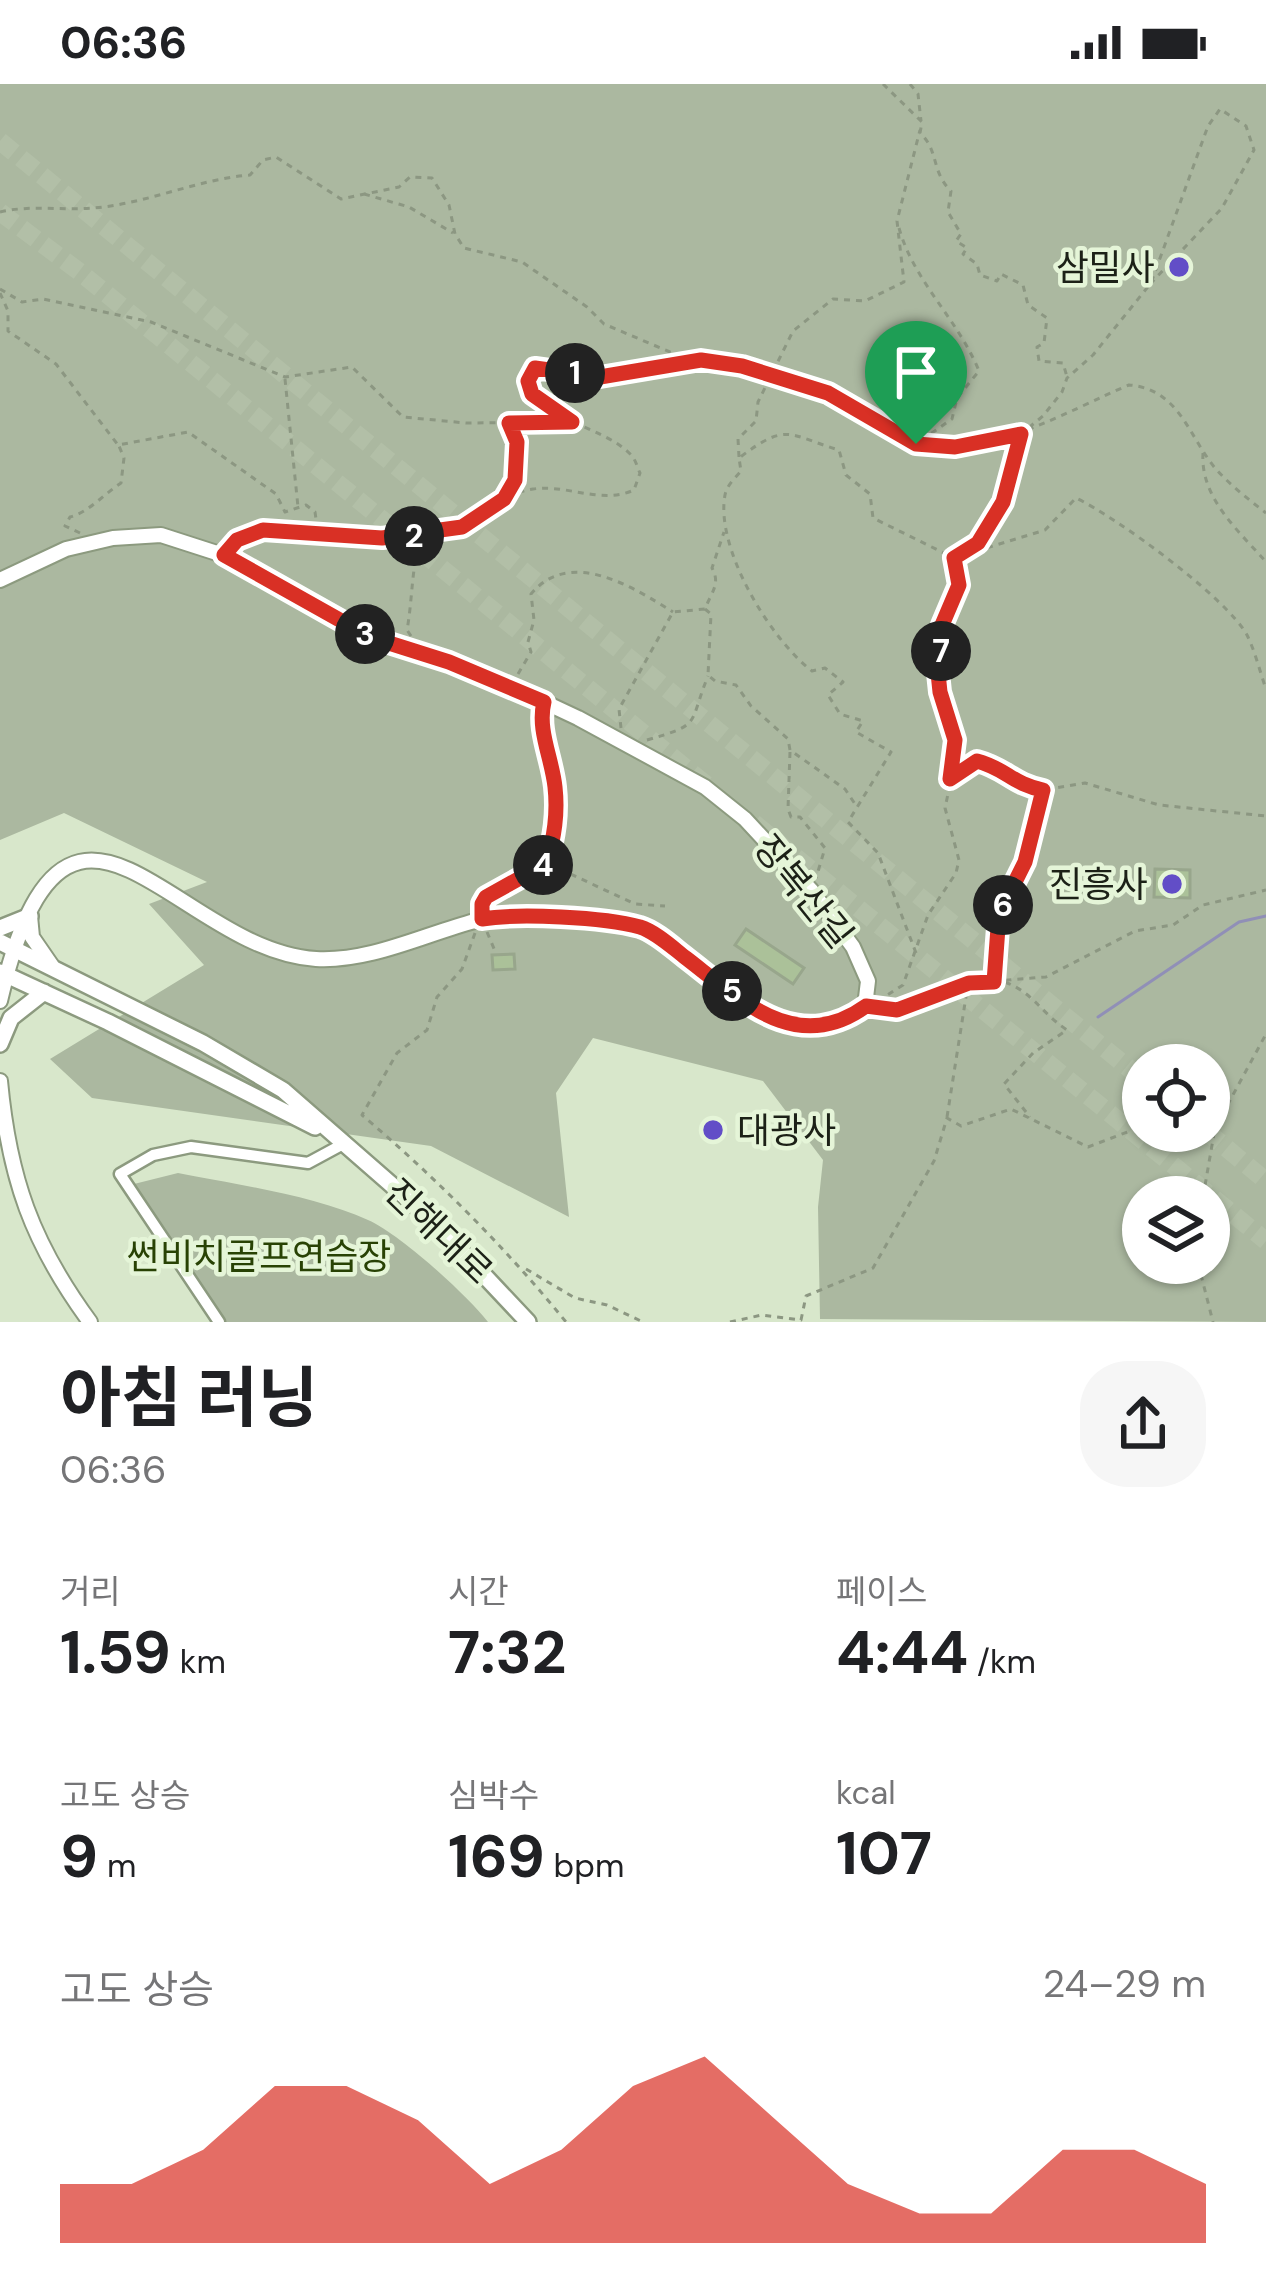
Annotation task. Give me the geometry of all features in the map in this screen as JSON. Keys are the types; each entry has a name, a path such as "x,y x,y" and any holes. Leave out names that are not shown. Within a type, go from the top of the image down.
{"main road":[{"path":"0,928 30,916"},
{"path":"8,946 203,1042 283,1090 344,1143"},
{"path":"3,974 213,1073 344,1143"},
{"path":"0,1044 11,1018 44,992"},
{"name":"진해대로","path":"344,1143 433,1221 528,1322"}],"street":[{"name":"장복산길","path":"0,580 66,550 161,535 224,555 370,637 544,702 705,787 745,820 811,890 853,947 868,981 866,1006"},
{"path":"0,1001 8,946 30,916 39,891 74,865 103,860 142,873 251,941 316,959 403,944 509,914 644,928 779,1023 830,1026 866,1006"},
{"path":"30,916 38,950 55,970"},
{"path":"0,1081 20,1199 46,1257 90,1322"},
{"path":"218,1322 120,1174 153,1155 191,1147 308,1163 344,1143"}],"path":[{"path":"883,84 922,122"},
{"path":"892,94 894,84"},
{"path":"705,609 718,578 712,568 720,553 726,489 741,471 738,439 756,421 758,401 793,331 833,299 865,301 904,282 897,220 922,122 918,94 910,84"},
{"path":"954,558 978,543 1003,502 1021,434 1056,400 1067,378 1093,355 1150,283 1222,208 1254,149 1246,126 1220,109 1208,126 1150,283"},
{"path":"920,130 931,142 938,179 951,191 948,212 961,233 956,242 967,248 963,254 977,264 980,274 997,281 1000,274 1023,285 1028,304 1047,318 1044,343 1037,347 1039,361 1063,363 1067,378"},
{"path":"0,212 21,207 101,208 222,177 250,175 263,160 276,157 341,200 399,187 410,177 432,178 464,248 522,262 604,324 670,352 828,393 916,444 955,447 1021,434 1065,411 1138,385 1167,397 1227,479 1266,513"},
{"path":"364,194 410,207 455,234"},
{"path":"897,220 908,258 947,313 979,371 957,398 952,419 916,444"},
{"path":"0,291 22,302 43,299 151,322 285,377 352,367 403,417 572,422"},
{"path":"0,291 8,311 8,331 56,364 124,458 121,483 96,499 85,513 70,517 65,526 101,541"},
{"path":"224,555 237,540 263,530 382,538 462,527 504,499 534,489 616,498 634,490 640,473 631,455 532,394 528,381 535,368 600,377 701,360"},
{"path":"285,377 298,507"},
{"path":"504,499 515,480 517,442 509,423"},
{"path":"118,445 188,432 276,494 285,512 306,505 315,512 318,533"},
{"path":"740,458 760,442 784,432 809,436 839,450 846,475 870,494 873,518 954,558 1045,530 1076,497 1110,514 1189,577 1246,632 1266,689"},
{"path":"1203,450 1202,471 1211,495 1266,562"},
{"path":"723,524 731,554 791,655 812,670 825,668 843,682 828,695 840,714 863,721 856,732 891,752 848,822 878,854 916,953"},
{"path":"420,653 407,630 414,589 412,563 422,534"},
{"path":"866,1006 903,985 928,916 956,873 959,860 946,808 955,740 938,673 942,625 959,585 954,558"},
{"path":"514,688 530,652 534,620 530,594 555,575 601,574 643,592 673,612 705,609 711,614 708,674 694,721 686,729 647,740 649,757"},
{"path":"622,744 619,710 673,612"},
{"path":"1256,661 1266,666"},
{"path":"708,674 736,686 788,739 788,809 825,848 811,890"},
{"path":"544,702 541,715 556,807 547,863 486,897 462,969 437,997 427,1030 397,1053 362,1115 520,1266 566,1322"},
{"path":"790,750 844,789 857,807"},
{"path":"950,779 977,761 1002,768 1015,784 1043,790 1085,783 1159,806 1266,816"},
{"path":"994,982 999,914 1025,862 1043,790"},
{"path":"547,863 634,904 664,906"},
{"path":"866,1006 897,1010 969,983 1046,976 1135,931 1173,925 1203,905 1266,890"},
{"path":"481,920 495,951"},
{"path":"1004,982 1031,993 1042,1014 1067,1030 1033,1053 1004,1084 1034,1124"},
{"path":"730,1322 762,1315 802,1320 806,1296 873,1268 934,1161 947,1118 969,983"},
{"path":"1230,1102 1266,1034"},
{"path":"947,1118 961,1126 1011,1108 1034,1124 1088,1147 1122,1134"},
{"path":"502,1292 520,1266"},
{"path":"520,1266 574,1298 607,1305 643,1322"},
{"path":"1203,1284 1213,1322"}],"green space":[{"path":"0,84 1266,84 1266,1322 820,1319 818,1207 823,1160 763,1081 593,1038 556,1093 569,1217 431,1146 92,1098 50,1059 204,965 149,904 207,882 64,813 0,840"},
{"name":"썬비치골프연습장","path":"178,1173 300,1197 368,1220 432,1266 488,1322 223,1322 126,1186"}],"building":[{"name":"진흥사","path":"1155,869 1190,870 1190,898 1154,897"},
{"path":"746,929 804,968 793,984 735,945"},
{"path":"514,954 515,969 493,970 492,955"}],"waterway":[{"path":"1098,1017 1239,922 1266,916"}],"tunnel":[{"path":"0,141 1122,1063"},
{"path":"0,212 81,273 709,787"},
{"path":"754,823 1266,1241"},
{"path":"1230,1151 1266,1181"}],"place":[{"name":"삼밀사","path":"1179,267"},
{"name":"진흥사","path":"1172,884"},
{"name":"대광사","path":"713,1130"}],"route":[{"path":"701,360 742,366 828,393 916,444 955,447 1021,434 1003,502 978,543 954,558 959,585 942,625 938,673 955,740 950,779 977,761 1002,768 1015,784 1043,790 1025,862 999,914 994,982 969,983 897,1010 866,1006 830,1026 779,1023 644,928 509,914 482,919 486,897 547,863 556,829 555,786 541,715 544,702 449,662 370,637 224,555 237,540 263,530 382,538 462,527 504,499 515,480 517,442 509,423 572,422 532,394 528,377 535,368 600,377 701,360"}]}
